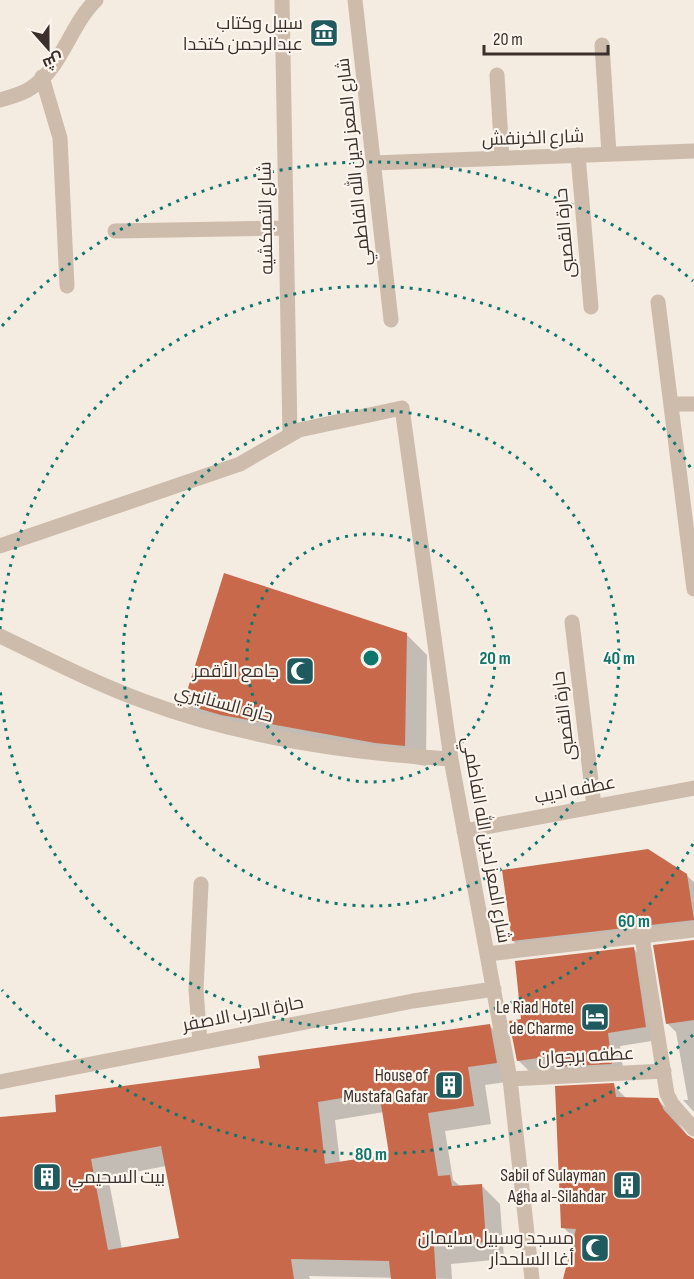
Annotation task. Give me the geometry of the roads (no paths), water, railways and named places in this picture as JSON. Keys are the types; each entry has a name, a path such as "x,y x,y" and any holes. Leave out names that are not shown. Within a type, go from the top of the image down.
{"street":[{"path":"0,100 32,88 53,65 86,9 96,0"},
{"name":"شارع التمبكشيه","path":"282,0 290,435"},
{"name":"شارع المعز لدين الله الفاطمي","path":"355,0 392,320"},
{"path":"602,45 609,154"},
{"path":"497,75 502,158"},
{"path":"42,77 60,138 67,286"},
{"name":"شارع الخرنفش","path":"373,163 694,151"},
{"name":"حارة القصبى","path":"578,155 591,307"},
{"path":"115,231 286,228"},
{"path":"658,302 694,589"},
{"path":"671,404 694,404"},
{"name":"شارع المعز لدين الله الفاطمي","path":"290,435 308,428 402,408 451,759 510,1079 532,1279"},
{"path":"0,546 240,464 290,435"},
{"name":"حارة القصبى","path":"572,622 594,806"},
{"name":"حارة السنانيري","path":"0,636 104,685 197,719 304,743 384,754 451,759"},
{"name":"عطفه اديب","path":"464,831 694,788"},
{"path":"200,1042 196,990 201,885"},
{"path":"487,954 694,930"},
{"path":"642,937 664,1071 672,1104 693,1125"},
{"name":"حارة الدرب الاصفر","path":"0,1082 413,1001 494,988"},
{"name":"عطفه برجوان","path":"510,1079 664,1071"}],"place":[{"name":"سبيل وكتاب عبدالرحمن كتخدا","path":"324,33"},
{"name":"جامع الأقمر","path":"300,671"},
{"name":"Le Riad Hotel de Charme","path":"595,1017"},
{"name":"House of Mustafa Gafar","path":"449,1085"},
{"name":"بيت السحيمي","path":"47,1177"},
{"name":"Sabil of Sulayman Agha al-Silahdar","path":"627,1185"},
{"name":"مسجد وسبيل سليمان أغا السلحدار","path":"595,1248"}]}
